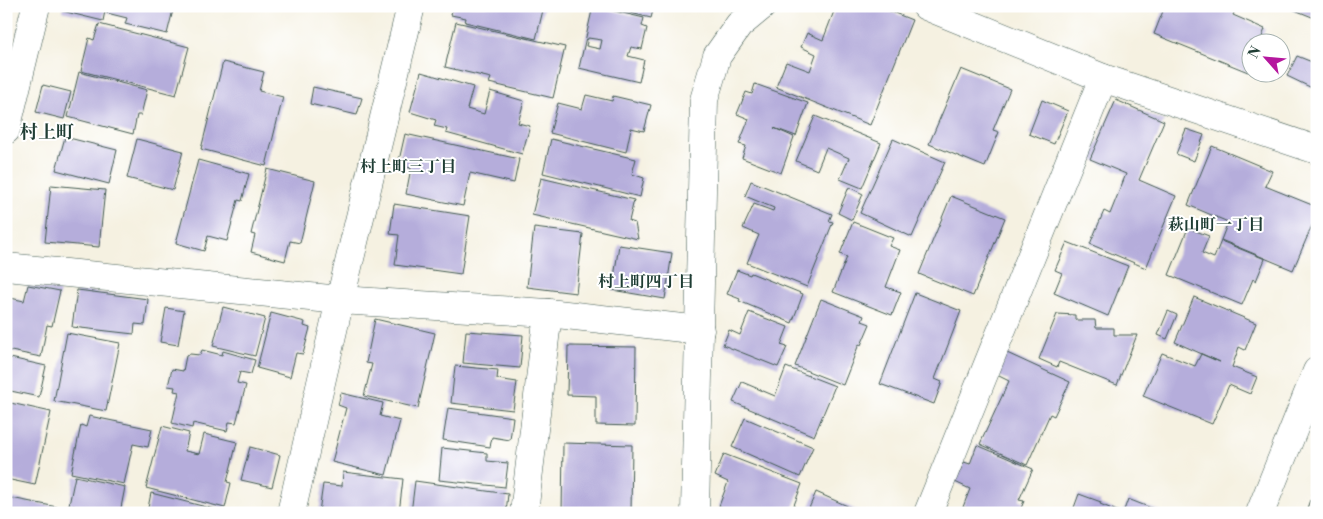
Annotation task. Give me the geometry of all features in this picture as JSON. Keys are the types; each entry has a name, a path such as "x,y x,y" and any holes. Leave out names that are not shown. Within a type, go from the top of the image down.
{"street":[{"path":"6,130 36,6"},
{"path":"291,513 411,6"},
{"path":"695,513 704,100 717,56 739,25 762,6"},
{"path":"926,6 1103,78 1317,150"},
{"path":"928,513 1103,78"},
{"path":"6,267 340,300 548,313 700,330"},
{"path":"524,513 548,313"},
{"path":"1260,513 1317,371"}],"building":[{"path":"63,6 106,6 103,21 62,11"},
{"path":"109,6 174,6 167,34 125,24 127,18 107,13"},
{"path":"453,6 544,6 536,39 465,22 466,18 451,15"},
{"path":"593,6 644,18 642,26 647,28 642,49 631,47 628,56 644,60 639,82 579,68","holes":["588,38 602,40 600,49 586,46"]},
{"path":"602,6 654,6 651,18"},
{"path":"836,6 877,6 912,20 870,125 776,87 786,62 810,71 816,54 801,47 807,33 823,40"},
{"path":"1165,6 1218,6 1226,9 1227,6 1237,6 1233,15 1265,29 1264,32 1240,32 1240,69 1154,34"},
{"path":"1285,6 1317,6 1317,19"},
{"path":"456,22 565,47 553,98 489,83 491,78 445,67"},
{"path":"99,24 189,47 176,95 81,71 89,38 94,40"},
{"path":"1297,56 1317,64 1317,77 1312,88 1290,77 1290,70"},
{"path":"223,62 264,72 259,91 283,97 266,166 201,149"},
{"path":"961,69 1010,89 993,130 999,132 985,167 929,144"},
{"path":"79,72 147,90 141,115 137,115 133,134 68,117"},
{"path":"421,72 473,87 467,109 484,114 490,91 524,101 518,123 530,126 522,154 446,133 447,129 434,126 436,120 410,112"},
{"path":"755,84 808,103 796,136 774,128 794,137 781,173 742,158 746,146 739,144 749,119 737,114 746,92 752,94"},
{"path":"43,85 71,92 64,119 36,112"},
{"path":"313,87 362,98 357,115 310,104"},
{"path":"586,95 612,101 613,96 651,105 644,131 631,128 626,152 550,133 558,103 582,109"},
{"path":"1042,100 1068,111 1054,144 1029,134"},
{"path":"1116,100 1164,121 1139,180 1176,196 1146,268 1090,244 1104,211 1110,214 1126,174 1090,159"},
{"path":"815,116 881,143 862,188 840,179 849,158 826,148 817,170 796,161"},
{"path":"1186,129 1204,135 1194,161 1176,154"},
{"path":"405,134 519,159 514,183 470,173 463,206 406,194 411,168 398,165"},
{"path":"65,137 117,150 109,184 56,170"},
{"path":"137,139 183,151 173,190 127,178"},
{"path":"551,139 636,159 632,174 644,178 640,197 543,173"},
{"path":"893,139 945,162 912,237 860,213"},
{"path":"1212,146 1272,171 1265,186 1317,207 1317,214 1293,270 1221,240 1228,222 1188,205"},
{"path":"198,160 249,174 242,201 238,200 227,241 208,236 204,251 176,243"},
{"path":"267,169 315,181 300,243 290,241 285,261 251,252 255,235 251,234"},
{"path":"541,178 634,200 629,221 635,223 638,239 532,215"},
{"path":"751,181 832,214 829,221 833,222 807,287 747,263 759,235 743,228 754,204 773,211 774,208 745,196"},
{"path":"51,185 105,190 99,247 45,242"},
{"path":"849,187 863,194 852,220 838,213"},
{"path":"951,196 1005,218 973,296 919,274"},
{"path":"394,204 470,216 461,274 395,265 399,235 390,234"},
{"path":"853,222 893,238 889,246 900,250 886,287 901,292 892,315 833,292 847,257 840,254"},
{"path":"534,228 583,234 576,293 527,287"},
{"path":"1188,228 1209,236 1202,253 1214,258 1221,241 1265,259 1256,281 1253,279 1242,305 1169,275"},
{"path":"1067,242 1128,266 1108,316 1054,293 1062,273 1055,270"},
{"path":"619,245 672,253 665,299 612,290"},
{"path":"737,270 750,275 751,273 803,294 792,323 739,301 740,299 727,294"},
{"path":"28,285 60,291 52,326 47,325 41,357 6,350 6,297 24,301"},
{"path":"77,290 148,299 145,325 135,324 134,334 72,327"},
{"path":"915,293 961,311 935,379 942,382 934,404 880,384"},
{"path":"1194,297 1256,323 1245,350 1239,347 1232,367 1257,377 1250,394 1229,385 1212,424 1143,396 1162,353 1195,366 1201,354 1220,362 1175,342"},
{"path":"821,299 864,316 862,321 870,324 861,345 859,344 843,385 795,366"},
{"path":"223,307 265,318 255,356 213,346"},
{"path":"166,308 184,311 178,345 160,342"},
{"path":"1168,311 1177,315 1167,339 1158,335"},
{"path":"749,312 788,327 781,345 787,347 778,367 723,345 729,330 740,335"},
{"path":"271,313 305,322 304,326 310,328 303,354 296,353 290,377 257,368"},
{"path":"1057,314 1075,315 1075,320 1095,320 1096,328 1114,328 1114,335 1137,335 1117,385 1059,362 1057,367 1039,359"},
{"path":"375,319 435,333 418,408 364,396 372,364 366,363"},
{"path":"466,331 523,335 520,368 463,363"},
{"path":"67,333 120,343 106,411 54,401"},
{"path":"568,346 636,347 635,426 596,425 596,396 567,395"},
{"path":"202,350 222,355 223,351 255,360 251,374 240,372 237,383 246,385 236,423 229,422 227,431 193,423 192,428 172,423 179,392 174,391 175,387 168,386 172,369 183,371 186,356 190,354 200,355"},
{"path":"1007,353 1070,382 1054,416 1050,414 1027,465 980,444 1009,381 997,375"},
{"path":"6,357 46,366 39,397 6,390"},
{"path":"455,366 498,370 497,379 517,382 513,410 451,403"},
{"path":"786,367 835,386 814,436 733,402 742,382 775,396"},
{"path":"341,393 383,403 380,416 400,421 386,475 332,462 346,408 338,405"},
{"path":"6,402 51,412 35,485 6,479"},
{"path":"448,408 513,417 510,440 492,437 490,447 443,440"},
{"path":"89,416 152,429 148,447 133,444 124,484 71,473 81,425 86,427"},
{"path":"745,418 813,447 800,477 732,447"},
{"path":"162,426 189,433 185,451 199,454 204,434 237,442 227,482 231,483 225,508 146,488"},
{"path":"563,443 632,445 631,513 562,513"},
{"path":"977,445 1033,469 1019,500 1024,501 1019,513 976,513 963,507 970,489 955,482 964,462 970,464"},
{"path":"250,447 280,455 272,487 241,480"},
{"path":"442,448 487,453 487,461 508,463 505,487 439,480"},
{"path":"724,454 802,484 791,513 737,513 719,506 728,482 715,476"},
{"path":"343,472 403,479 399,513 319,512 323,484 342,486"},
{"path":"75,476 125,487 120,513 104,513 69,505"},
{"path":"415,481 508,494 506,513 411,513"},
{"path":"1317,481 1317,498 1311,495"},
{"path":"816,492 863,513 807,513"},
{"path":"151,493 226,512 226,513 147,513"},
{"path":"1079,494 1101,502 1100,504 1122,513 1072,513"},
{"path":"6,497 57,507 56,513 6,513"},
{"path":"1128,499 1164,513 1123,513"},
{"path":"1310,500 1317,503 1317,513 1306,511"}],"district":[{"name":"村上町","path":"47,132"},
{"name":"村上町三丁目","path":"408,167"},
{"name":"萩山町一丁目","path":"1216,225"},
{"name":"村上町四丁目","path":"646,282"}]}
